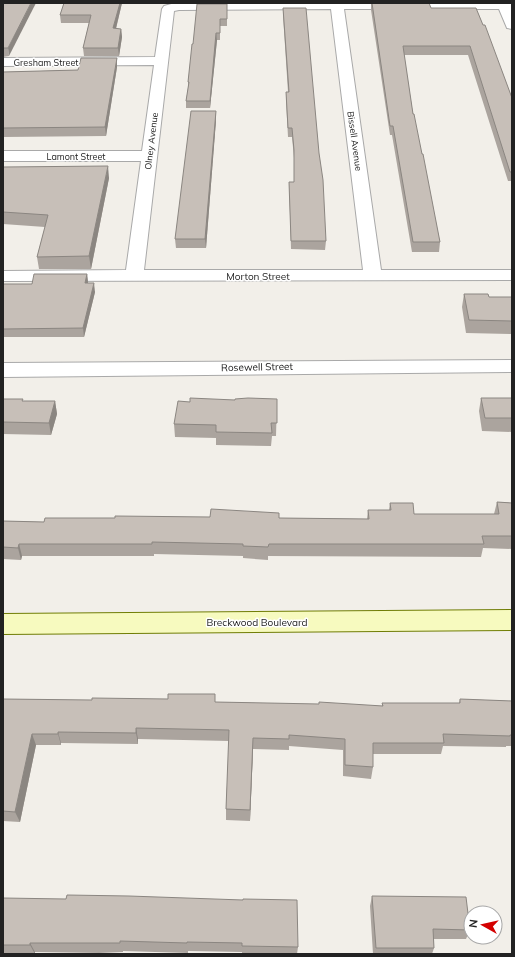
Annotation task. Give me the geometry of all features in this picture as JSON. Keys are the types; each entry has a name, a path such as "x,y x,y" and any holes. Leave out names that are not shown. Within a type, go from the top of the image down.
{"main road":[{"name":"Breckwood Boulevard","path":"3,624 512,620"}],"street":[{"path":"337,5 508,5 512,25"},
{"name":"Olney Avenue","path":"134,276 167,10 171,7 179,6 337,5"},
{"name":"Bissell Avenue","path":"337,5 373,276"},
{"name":"Gresham Street","path":"3,62 161,62"},
{"name":"Lamont Street","path":"3,156 149,156"},
{"name":"Morton Street","path":"3,276 512,275"},
{"name":"Rosewell Street","path":"3,370 512,366"}],"building":[{"path":"3,3 31,3 8,48 3,48"},
{"path":"64,3 120,3 113,28 121,29 118,48 83,48 91,15 60,15"},
{"path":"372,3 429,3 431,8 476,8 483,25 485,25 512,98 512,172 510,172 470,46 403,46 413,114 423,154 440,242 413,242 393,126 390,126"},
{"path":"197,4 227,4 227,19 220,19 220,33 216,33 210,101 186,101"},
{"path":"283,8 306,8 319,153 323,180 326,241 291,241 289,182 294,182 294,150 292,128 288,128 286,92 289,92"},
{"path":"81,58 117,58 105,127 3,128 3,72 78,70"},
{"path":"191,111 216,111 205,239 175,239"},
{"path":"108,166 89,256 37,257 48,215 3,212 3,167"},
{"path":"34,274 87,274 85,283 94,283 83,328 3,329 3,284 32,284"},
{"path":"464,294 488,294 489,297 512,297 512,321 469,320"},
{"path":"190,398 235,400 248,398 277,399 277,423 271,423 272,433 216,432 216,425 174,424 178,401 190,402"},
{"path":"481,398 512,398 512,418 485,418"},
{"path":"3,399 23,399 22,401 55,401 49,423 3,422"},
{"path":"497,502 512,503 512,536 482,536 484,544 269,544 268,547 243,546 243,544 152,542 152,544 19,544 18,548 3,547 3,521 44,522 45,518 115,518 115,516 210,517 211,509 279,513 279,518 369,519 368,510 391,510 390,503 413,503 414,514 499,514"},
{"path":"168,694 215,694 215,702 319,704 319,702 383,706 382,703 460,703 460,699 512,701 512,735 443,734 444,743 373,743 373,767 345,765 345,739 289,735 289,739 253,738 250,810 226,809 229,730 136,728 136,733 58,732 58,734 32,734 15,812 3,811 3,699 168,699"},
{"path":"67,895 297,900 298,947 242,946 242,943 120,941 120,943 30,943 30,945 3,945 3,898 66,899"},
{"path":"372,896 466,897 467,905 463,905 463,930 433,929 434,948 376,948"}]}
